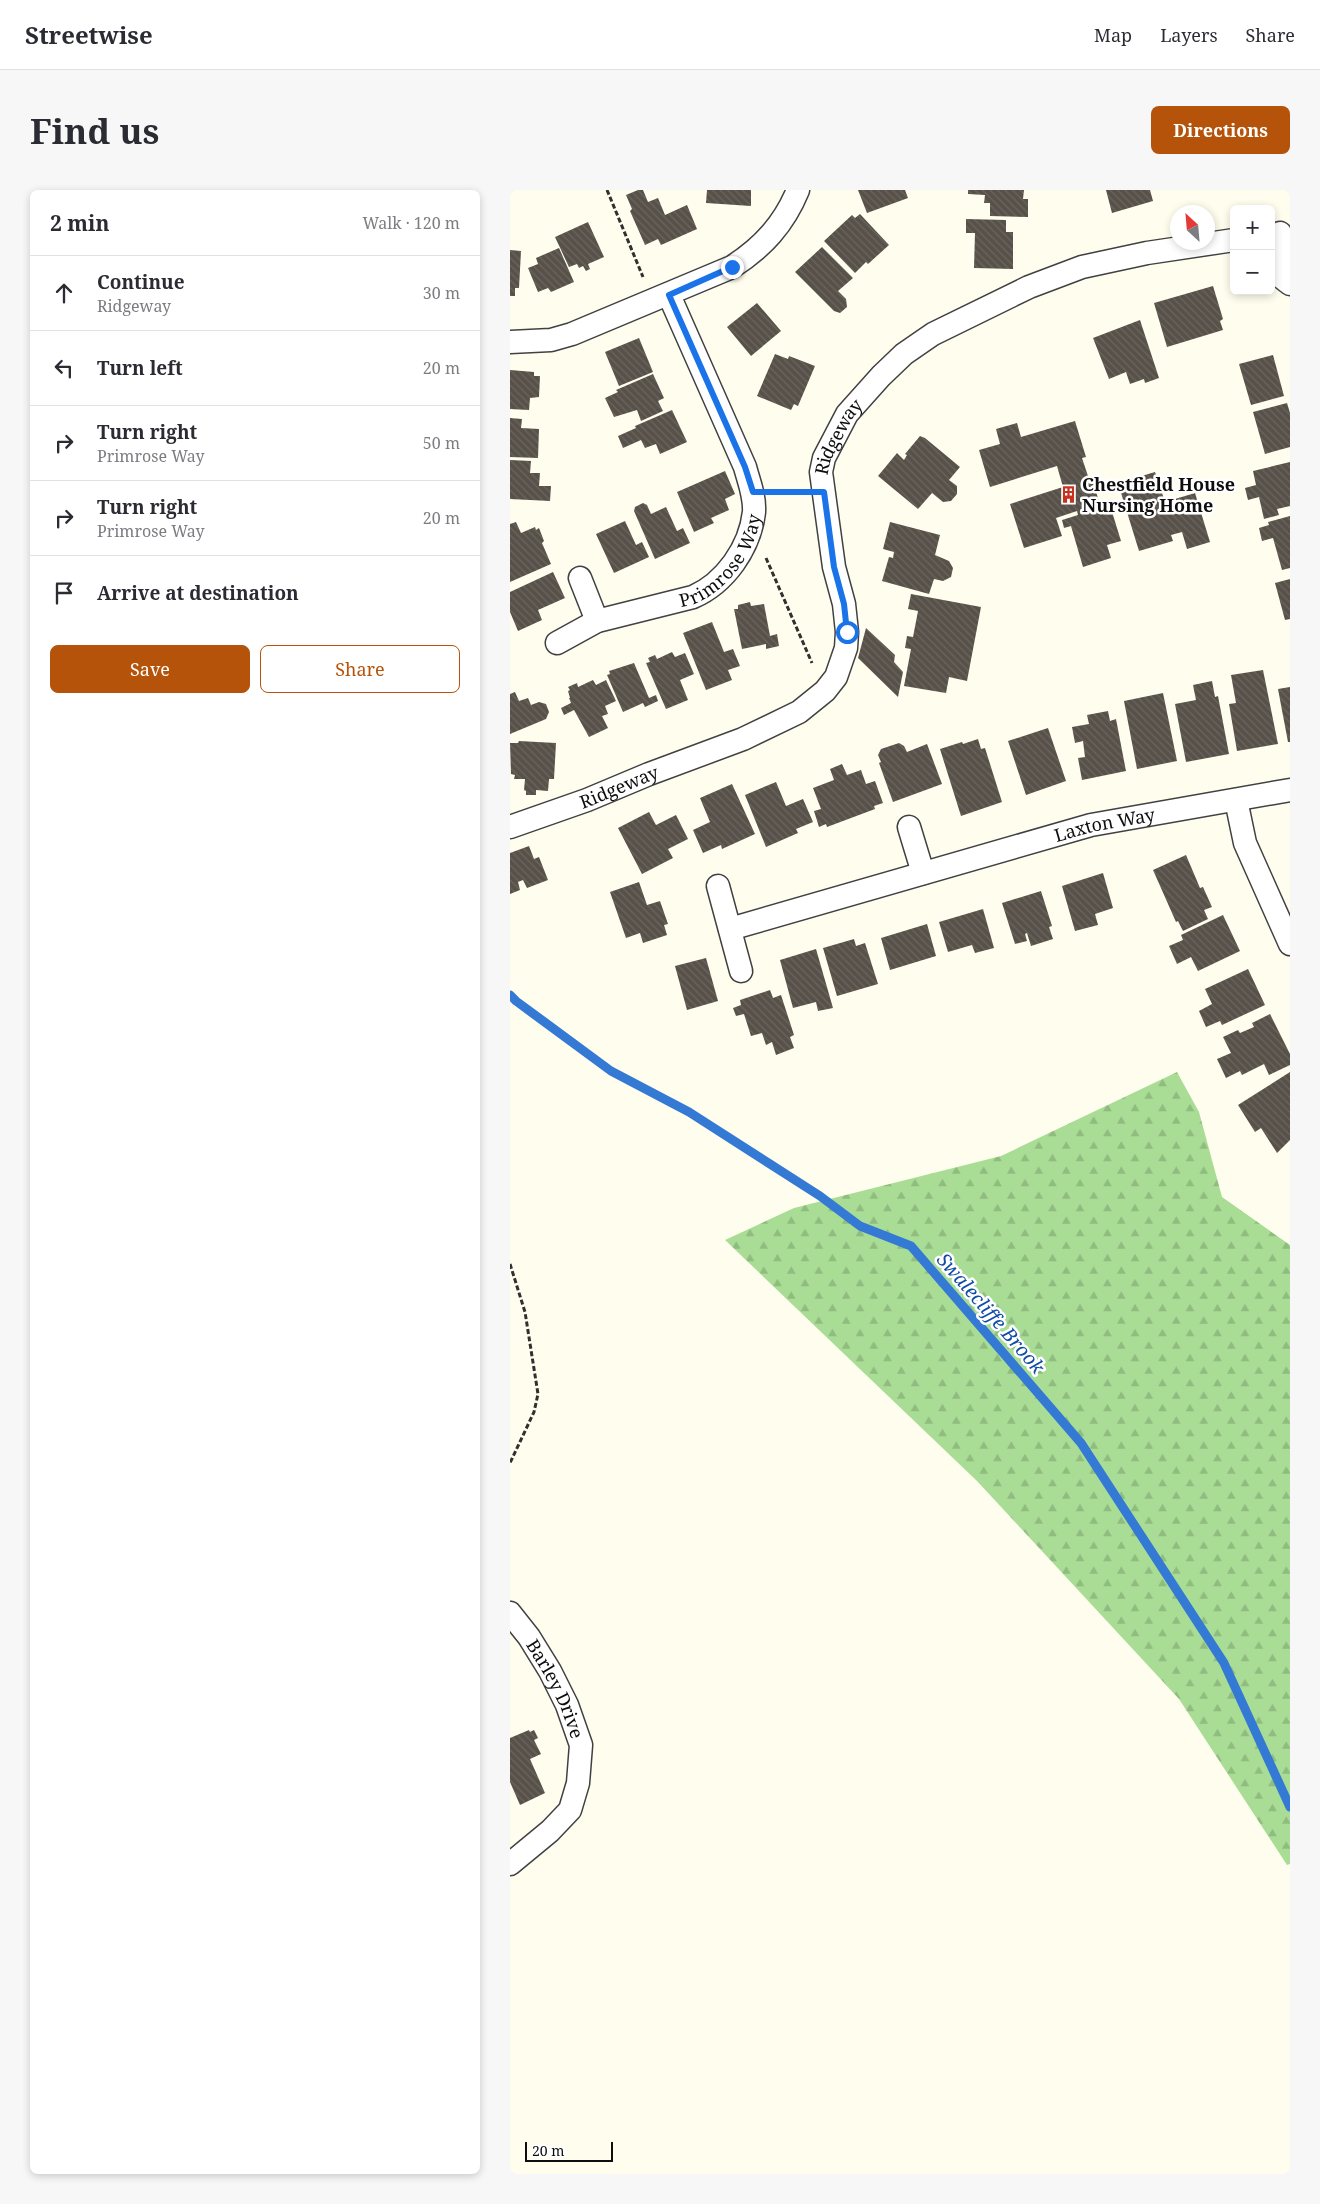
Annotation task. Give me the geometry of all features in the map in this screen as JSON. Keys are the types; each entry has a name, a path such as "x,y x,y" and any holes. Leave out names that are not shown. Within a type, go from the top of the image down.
{"street":[{"path":"510,342 551,340 594,326 732,267 749,256 782,223 798,190"},
{"path":"1281,233 1278,253 1281,277 1290,284"},
{"name":"Ridgeway","path":"510,826 587,800 649,774 744,739 799,712 836,677 846,648 847,632 844,604 834,567 820,472 824,458 847,414 881,376 904,354 933,334 1030,287 1082,267 1146,253 1230,241"},
{"name":"Primrose Way","path":"557,643 597,621 693,597 708,591 734,563 744,545 752,524 754,511 753,492 745,467 661,298"},
{"path":"580,578 597,621"},
{"name":"Laxton Way","path":"730,929 1091,825 1290,790"},
{"path":"1236,800 1245,842 1290,944"},
{"path":"910,827 923,873"},
{"path":"718,886 741,971"},
{"name":"Barley Drive","path":"510,1613 529,1637 550,1671 567,1705 581,1746 578,1783 570,1810 550,1831 510,1864"}],"path":[{"path":"606,190 661,298"},
{"path":"753,492 824,492"},
{"path":"752,524 824,690"},
{"path":"510,1264 525,1312 538,1394 534,1412 510,1463"}],"green space":[{"path":"1177,1072 1199,1112 1222,1197 1290,1245 1290,1864 1287,1865 1179,1699 977,1481 725,1240 794,1208 1001,1156"}],"building":[{"path":"643,190 648,202 658,198 665,215 687,205 697,229 661,245 658,239 645,245 630,211 632,209 626,195"},
{"path":"707,190 751,190 751,206 706,203"},
{"path":"858,190 905,190 908,198 867,213"},
{"path":"968,190 1024,190 1023,199 1028,199 1028,217 990,216 990,203 984,203 985,195 968,194"},
{"path":"1106,190 1150,190 1153,201 1112,213"},
{"path":"860,214 889,245 855,273 824,241 852,215 855,218"},
{"path":"966,219 1006,220 1006,232 1013,232 1013,269 974,268 975,233 966,233"},
{"path":"588,222 604,257 588,264 590,269 586,271 583,266 579,268 577,264 569,267 555,237"},
{"path":"822,247 853,278 838,291 846,299 847,307 840,313 834,311 795,272"},
{"path":"559,248 574,282 551,292 548,288 538,292 528,268 538,264 536,258"},
{"path":"510,250 521,251 519,288 515,288 515,296 510,296"},
{"path":"1213,286 1223,319 1220,321 1223,330 1167,347 1154,303"},
{"path":"757,303 781,331 751,356 727,327"},
{"path":"1140,320 1159,378 1145,383 1144,379 1130,384 1126,372 1109,379 1093,338"},
{"path":"639,338 653,372 619,386 605,352"},
{"path":"775,354 788,359 789,356 815,366 798,406 794,404 791,410 757,396"},
{"path":"1273,355 1284,396 1251,405 1239,364"},
{"path":"510,370 534,372 534,376 540,376 539,397 530,398 529,410 510,409"},
{"path":"653,374 664,398 658,401 663,411 641,421 637,410 614,417 605,398 618,392 616,390"},
{"path":"1287,403 1290,413 1290,447 1265,454 1253,412"},
{"path":"672,410 687,442 660,454 656,444 645,448 641,440 623,448 618,436 636,428 635,426"},
{"path":"510,418 522,419 521,428 539,429 538,458 510,457"},
{"name":"Chestfield House Nursing Home","path":"1075,421 1086,457 1082,458 1089,479 1092,478 1100,505 1109,502 1121,541 1107,545 1111,558 1083,567 1071,526 1064,528 1062,520 1078,515 1077,511 1056,518 1062,536 1024,548 1010,504 1063,487 1057,466 990,487 979,450 1000,444 996,429 1017,423 1021,437"},
{"path":"920,436 960,467 949,480 957,486 957,494 951,501 943,502 932,493 918,509 878,476 897,453 904,460 907,455 905,454"},
{"path":"510,460 531,461 530,473 540,473 539,486 551,486 550,501 510,499"},
{"path":"1290,462 1290,506 1277,509 1279,515 1264,519 1259,497 1248,500 1245,488 1256,485 1253,471"},
{"path":"725,471 735,494 725,499 729,510 711,518 714,523 694,532 677,492"},
{"path":"1155,472 1165,502 1195,493 1210,542 1187,549 1182,532 1171,535 1173,541 1139,551 1118,483"},
{"path":"643,503 647,505 651,514 666,507 677,531 683,528 690,543 655,559 634,511 635,507"},
{"path":"1290,516 1290,568 1282,570 1273,538 1262,541 1259,528 1269,525 1268,522"},
{"path":"625,521 636,545 642,542 649,557 614,573 596,534"},
{"path":"516,522 521,533 535,527 536,530 539,528 544,541 542,543 551,564 510,582 510,524"},
{"path":"890,522 940,535 935,555 949,561 953,568 951,577 943,581 934,579 929,594 882,581 889,557 893,558 894,552 883,549"},
{"path":"553,572 565,598 538,610 542,620 518,631 510,612 510,592"},
{"path":"1290,579 1290,619 1285,620 1275,583"},
{"path":"911,594 981,607 967,681 949,677 946,693 904,686 911,649 905,648 907,636 913,637 918,611 908,609"},
{"path":"750,602 751,606 764,604 770,636 777,634 779,646 766,649 766,644 742,649 734,609 738,609 738,605"},
{"path":"712,622 724,652 733,649 740,666 728,670 732,680 706,690 683,633"},
{"path":"866,628 895,655 894,662 903,672 898,697 858,658"},
{"path":"672,652 675,657 685,653 694,674 680,680 688,700 666,709 646,663 650,662 648,658 655,655 657,659"},
{"path":"634,663 649,698 656,695 658,701 645,707 643,703 623,712 607,675 610,674 609,671"},
{"path":"1263,670 1278,744 1237,751 1229,704 1236,703 1231,675"},
{"path":"593,680 596,685 606,680 616,701 605,706 608,714 602,716 608,728 589,737 574,710 564,715 561,708 571,703 568,687 577,683 578,687"},
{"path":"1212,681 1215,697 1218,696 1229,754 1186,762 1175,704 1196,700 1193,685"},
{"path":"1290,687 1290,742 1288,742 1278,689"},
{"path":"515,692 519,701 528,698 531,705 539,702 546,704 549,712 546,719 510,734 510,694"},
{"path":"1163,693 1177,761 1137,769 1124,701"},
{"path":"1108,711 1110,721 1116,719 1126,771 1082,780 1078,758 1085,757 1083,741 1075,743 1072,727 1089,724 1087,715"},
{"path":"1048,728 1066,781 1026,795 1008,741"},
{"path":"978,739 981,749 985,748 1002,802 961,816 940,749"},
{"path":"519,741 556,743 554,779 549,779 548,791 536,790 536,795 526,795 524,790 525,779 514,779 515,775 511,774 510,743 518,743"},
{"path":"899,743 904,746 907,752 927,744 942,784 893,802 878,755 881,749"},
{"path":"842,764 847,775 861,770 866,784 875,781 883,803 874,806 875,809 827,827 826,824 819,827 814,811 821,809 813,788 834,780 830,769"},
{"path":"776,782 786,806 803,799 813,822 796,829 798,833 766,847 745,795"},
{"path":"732,784 755,834 722,849 721,845 703,853 693,830 710,822 700,798"},
{"path":"649,812 656,825 676,815 688,839 668,849 673,858 642,874 618,828"},
{"path":"529,846 534,859 539,857 548,880 527,888 523,880 518,882 520,890 510,894 510,853"},
{"path":"1186,855 1200,888 1203,887 1212,907 1204,910 1208,919 1183,931 1178,921 1176,922 1153,870"},
{"path":"1103,873 1113,908 1095,914 1098,925 1075,931 1062,886"},
{"path":"639,882 647,905 660,901 668,924 664,925 667,935 643,943 640,933 626,938 610,892"},
{"path":"1041,891 1052,926 1049,927 1053,939 1031,946 1027,933 1025,934 1027,941 1015,944 1002,903"},
{"path":"983,909 994,948 975,953 972,945 948,952 939,922"},
{"path":"1223,915 1240,951 1198,971 1191,957 1177,964 1169,946 1183,940 1181,935"},
{"path":"927,924 936,956 890,970 881,938"},
{"path":"854,939 856,946 865,943 878,984 837,996 823,948"},
{"path":"816,949 833,1008 818,1011 816,1002 793,1008 780,960"},
{"path":"706,958 718,1001 687,1010 675,966"},
{"path":"1248,969 1265,1005 1222,1025 1220,1021 1206,1027 1199,1011 1212,1004 1205,989"},
{"path":"770,990 773,998 781,995 794,1035 790,1037 794,1048 776,1055 772,1042 766,1045 762,1033 751,1036 744,1014 736,1016 733,1008 741,1005 740,1000"},
{"path":"1270,1014 1290,1054 1290,1065 1269,1075 1264,1064 1242,1075 1240,1071 1226,1078 1217,1059 1231,1053 1223,1037 1238,1030 1240,1033 1254,1027 1252,1023"},
{"path":"1290,1072 1290,1140 1277,1153 1261,1128 1255,1132 1238,1105"},
{"path":"529,1730 530,1732 534,1730 538,1738 534,1740 541,1754 530,1759 545,1793 520,1805 510,1782 510,1738"}],"waterway":[{"name":"Swalecliffe Brook","path":"510,995 611,1071 689,1112 820,1196 860,1226 911,1246 1081,1443 1224,1663 1290,1807"}],"place":[{"name":"Chestfield House Nursing Home","path":"1068,494"}],"route":[{"path":"732,267 669,295 745,467 753,492 824,492 834,567 844,604 847,632"}]}
